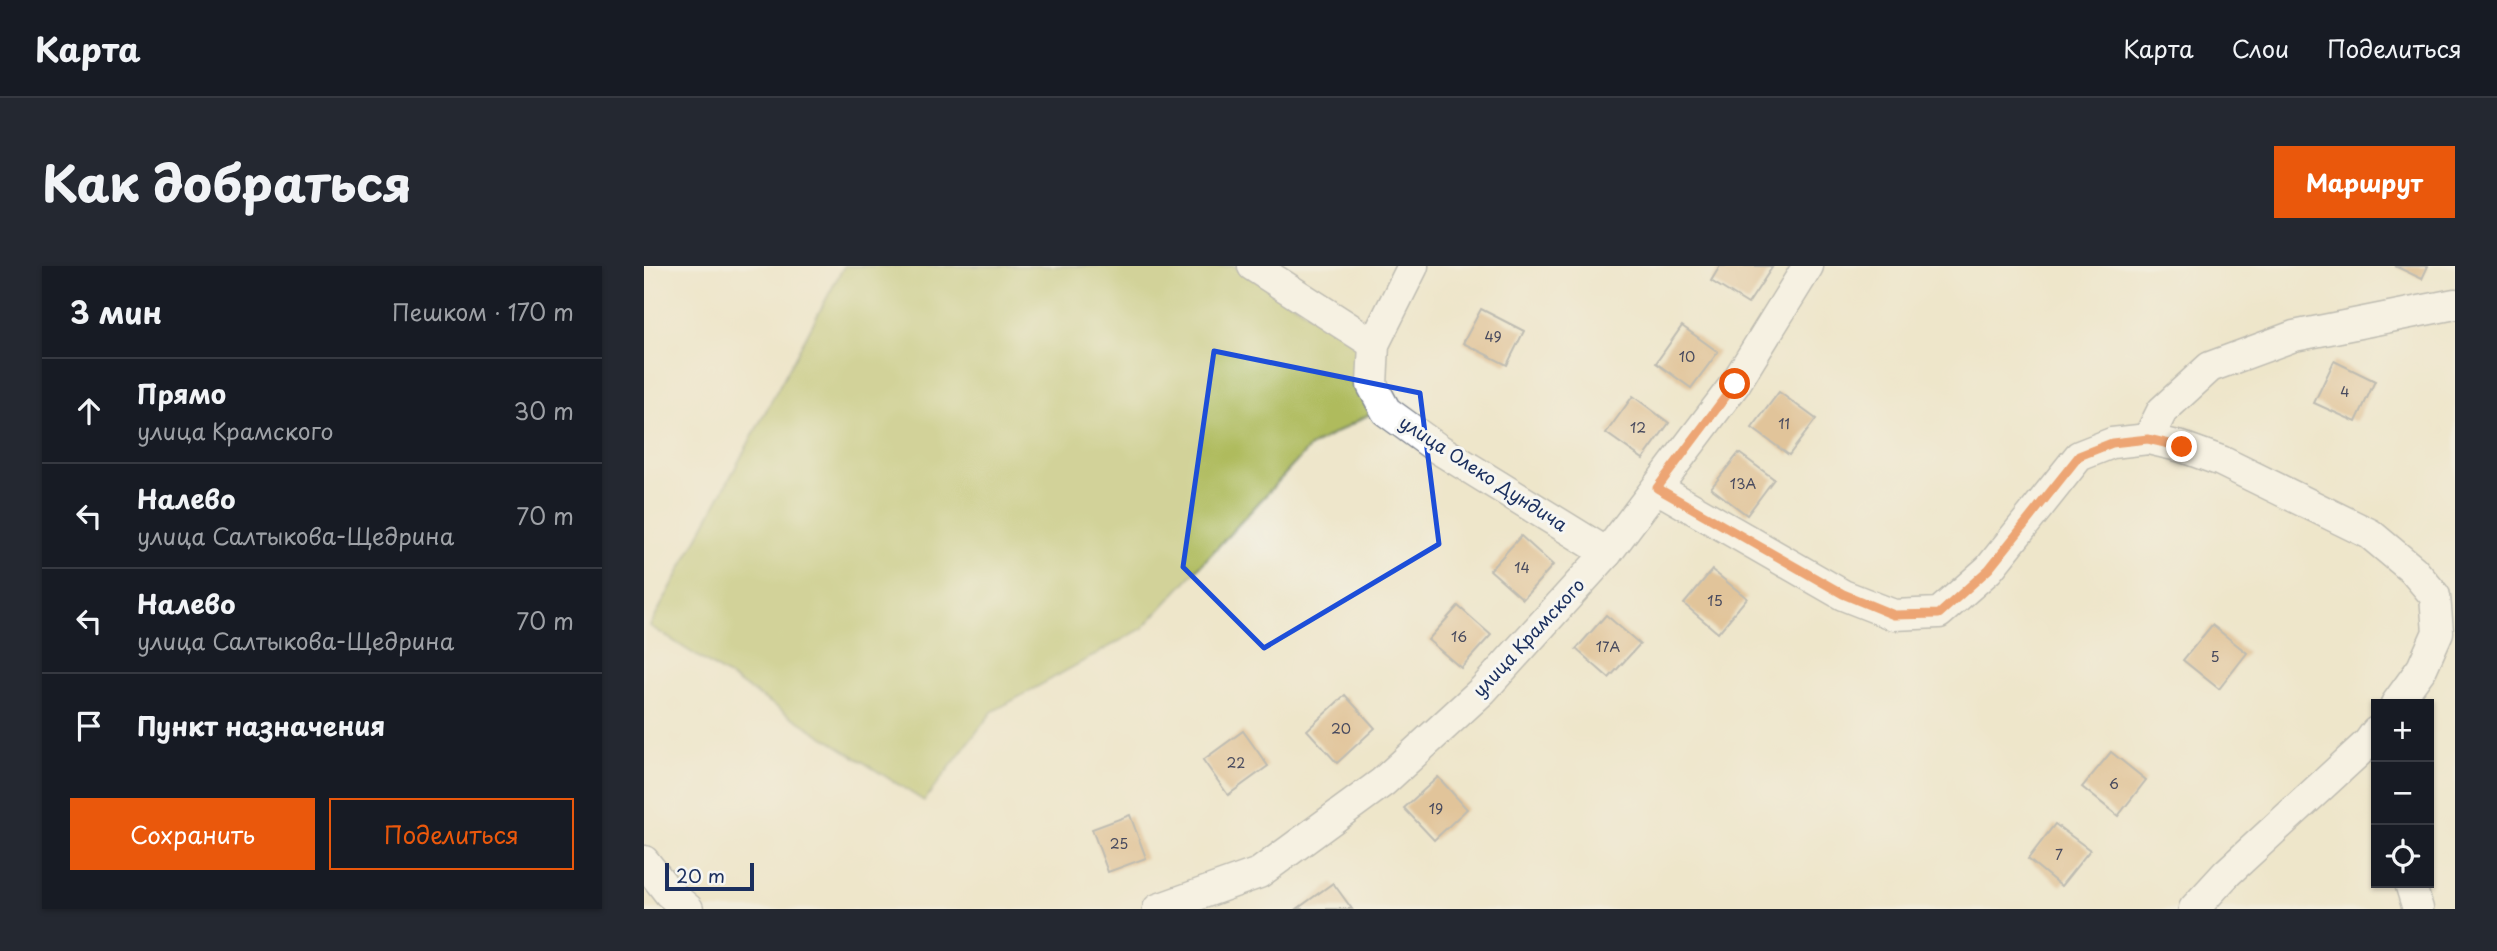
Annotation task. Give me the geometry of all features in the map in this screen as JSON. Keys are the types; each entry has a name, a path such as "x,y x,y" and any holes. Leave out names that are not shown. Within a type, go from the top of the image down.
{"street":[{"path":"1253,266 1374,344"},
{"name":"улица Олеко Дундича","path":"1413,266 1374,344 1372,385 1386,411 1437,448 1607,553"},
{"name":"улица Крамского","path":"1158,909 1259,873 1384,782 1483,690 1607,553 1657,488 1735,384 1808,266"},
{"path":"2148,439 2162,411 2210,366 2294,335 2455,304"},
{"path":"1657,488 1843,594 1894,615 1939,614 1989,569 2079,456 2112,443 2148,439 2221,461 2370,534 2413,570 2435,596 2438,632 2422,668 2400,699"},
{"path":"2194,909 2227,873 2371,751"},
{"path":"644,861 669,893 688,909"},
{"path":"2412,888 2418,909"}],"highlighted area":[{"path":"1214,351 1420,393 1439,544 1264,648 1183,567"}],"green space":[{"path":"844,266 1234,266 1362,347 1377,410 1310,447 1143,628 992,712 924,801 650,626"}],"building":[{"path":"1720,266 1773,266 1748,304 1711,281"},
{"path":"2395,266 2428,266 2422,279"},
{"path":"1481,309 1524,331 1507,365 1463,343"},
{"path":"1682,326 1718,352 1691,388 1656,363"},
{"path":"2334,361 2375,381 2356,422 2314,403"},
{"path":"1779,392 1816,419 1789,455 1752,428"},
{"path":"1633,396 1669,423 1643,459 1606,433"},
{"path":"1739,453 1774,479 1747,515 1711,488"},
{"path":"1521,536 1553,565 1523,599 1490,570"},
{"path":"1712,570 1747,598 1718,633 1684,604"},
{"path":"1458,606 1491,635 1461,668 1428,640"},
{"path":"1606,615 1640,644 1609,678 1576,649"},
{"path":"2212,625 2247,653 2219,689 2183,660"},
{"path":"1345,695 1375,728 1337,763 1307,730"},
{"path":"1243,731 1268,766 1228,795 1203,760"},
{"path":"2111,752 2146,780 2118,816 2082,787"},
{"path":"1438,777 1467,809 1434,840 1404,808"},
{"path":"1130,815 1146,858 1108,872 1092,829"},
{"path":"2055,824 2090,850 2061,886 2028,859"},
{"path":"1333,883 1352,909 1297,909"}],"route":[{"path":"1735,384 1657,488 1843,594 1894,615 1939,614 1989,569 2079,456 2112,443 2148,439 2182,447"}]}
